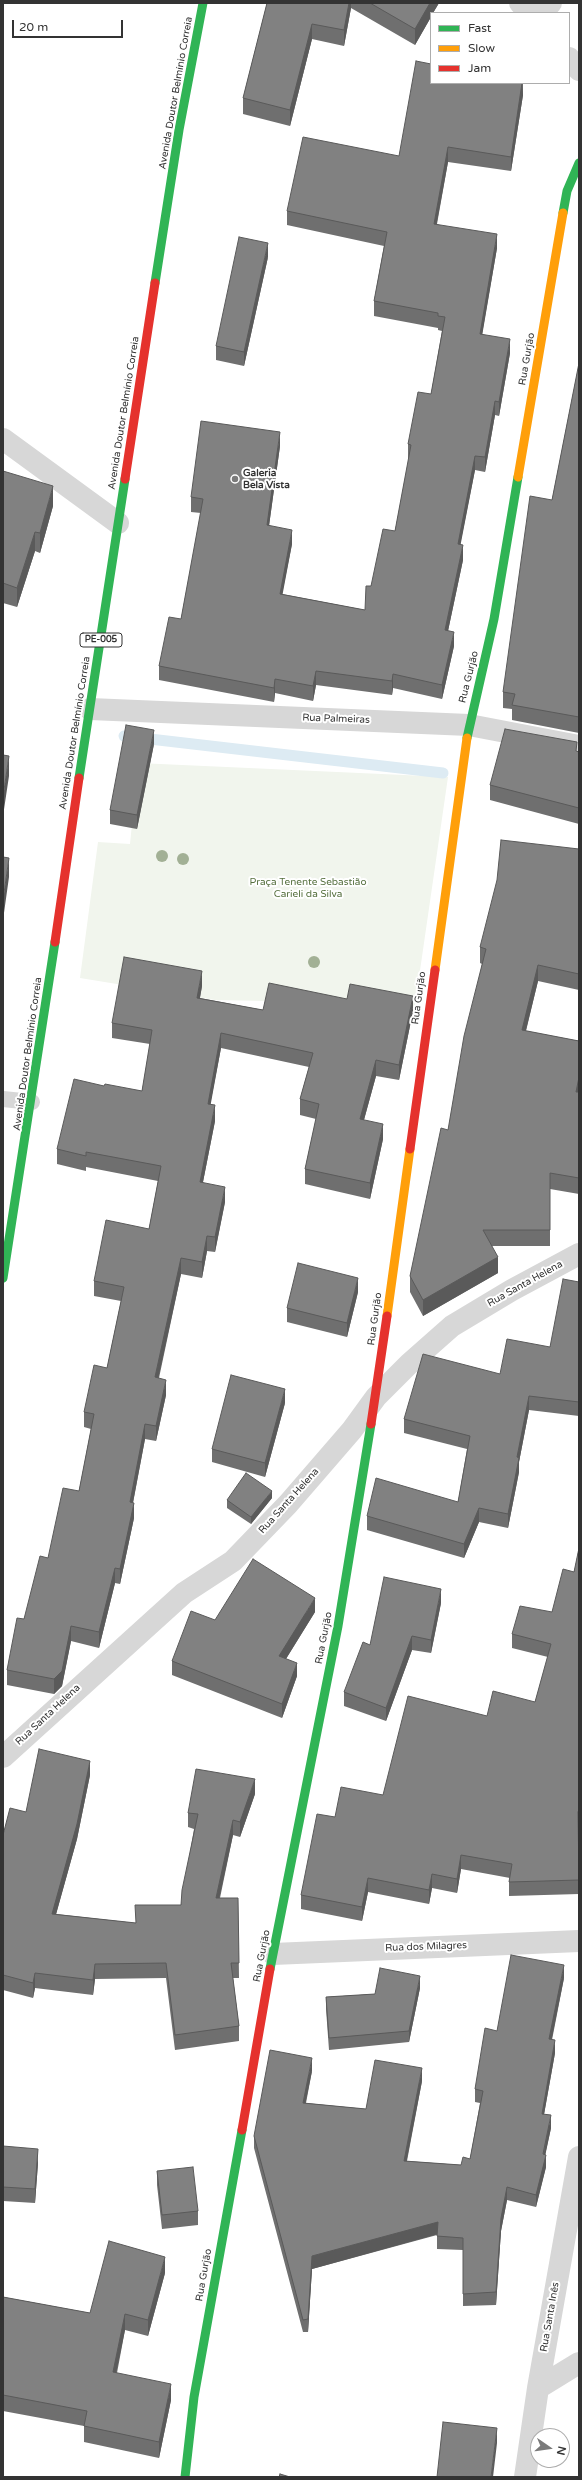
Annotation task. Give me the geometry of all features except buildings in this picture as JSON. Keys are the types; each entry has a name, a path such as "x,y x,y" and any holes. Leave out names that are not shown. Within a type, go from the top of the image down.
{"street":[{"name":"Avenida Doutor Belmínio Correia","path":"3,1278 5,1251 32,1102 118,523 179,130 203,3"},
{"path":"520,3 528,12"},
{"path":"543,12 551,3"},
{"path":"570,59 579,70"},
{"name":"Rua Gurjão","path":"185,2477 194,2397 273,1954 338,1626 376,1397 469,724 494,619 567,191 579,163"},
{"path":"3,439 118,523"},
{"name":"Rua Palmeiras","path":"90,709 469,724 579,746"},
{"name":"Rua Santa Helena","path":"3,1757 184,1593 233,1561 293,1498 352,1430 376,1397 408,1364 452,1326 512,1290 579,1254"},
{"name":"Rua dos Milagres","path":"273,1954 579,1941"},
{"name":"Rua Santa Inês","path":"525,2477 538,2388 579,2157"},
{"path":"538,2388 579,2363"}],"lane":[{"path":"3,1099 32,1102"}],"green space":[{"name":"Praça Tenente Sebastião Carieli da Silva","path":"138,763 448,777 414,1012 345,1000 343,1012 265,1001 215,1000 80,978 98,842 130,844"}],"waterway":[{"path":"124,736 443,773"}],"traffic: fast":[{"path":"155,283 179,130 203,3"},
{"path":"563,213 567,191 579,163"},
{"path":"467,738 494,619 518,477"},
{"path":"79,778 125,479"},
{"path":"3,1278 55,942"},
{"path":"270,1969 338,1626 371,1424"},
{"path":"185,2477 194,2397 242,2130"}],"traffic: slow":[{"path":"518,477 563,213"},
{"path":"435,970 467,738"},
{"path":"387,1316 410,1149"}],"traffic: jam":[{"path":"125,479 155,283"},
{"path":"55,942 79,778"},
{"path":"410,1149 435,970"},
{"path":"371,1424 387,1316"},
{"path":"242,2130 270,1969"}],"place":[{"name":"Galeria Bela Vista","path":"235,479"}]}
